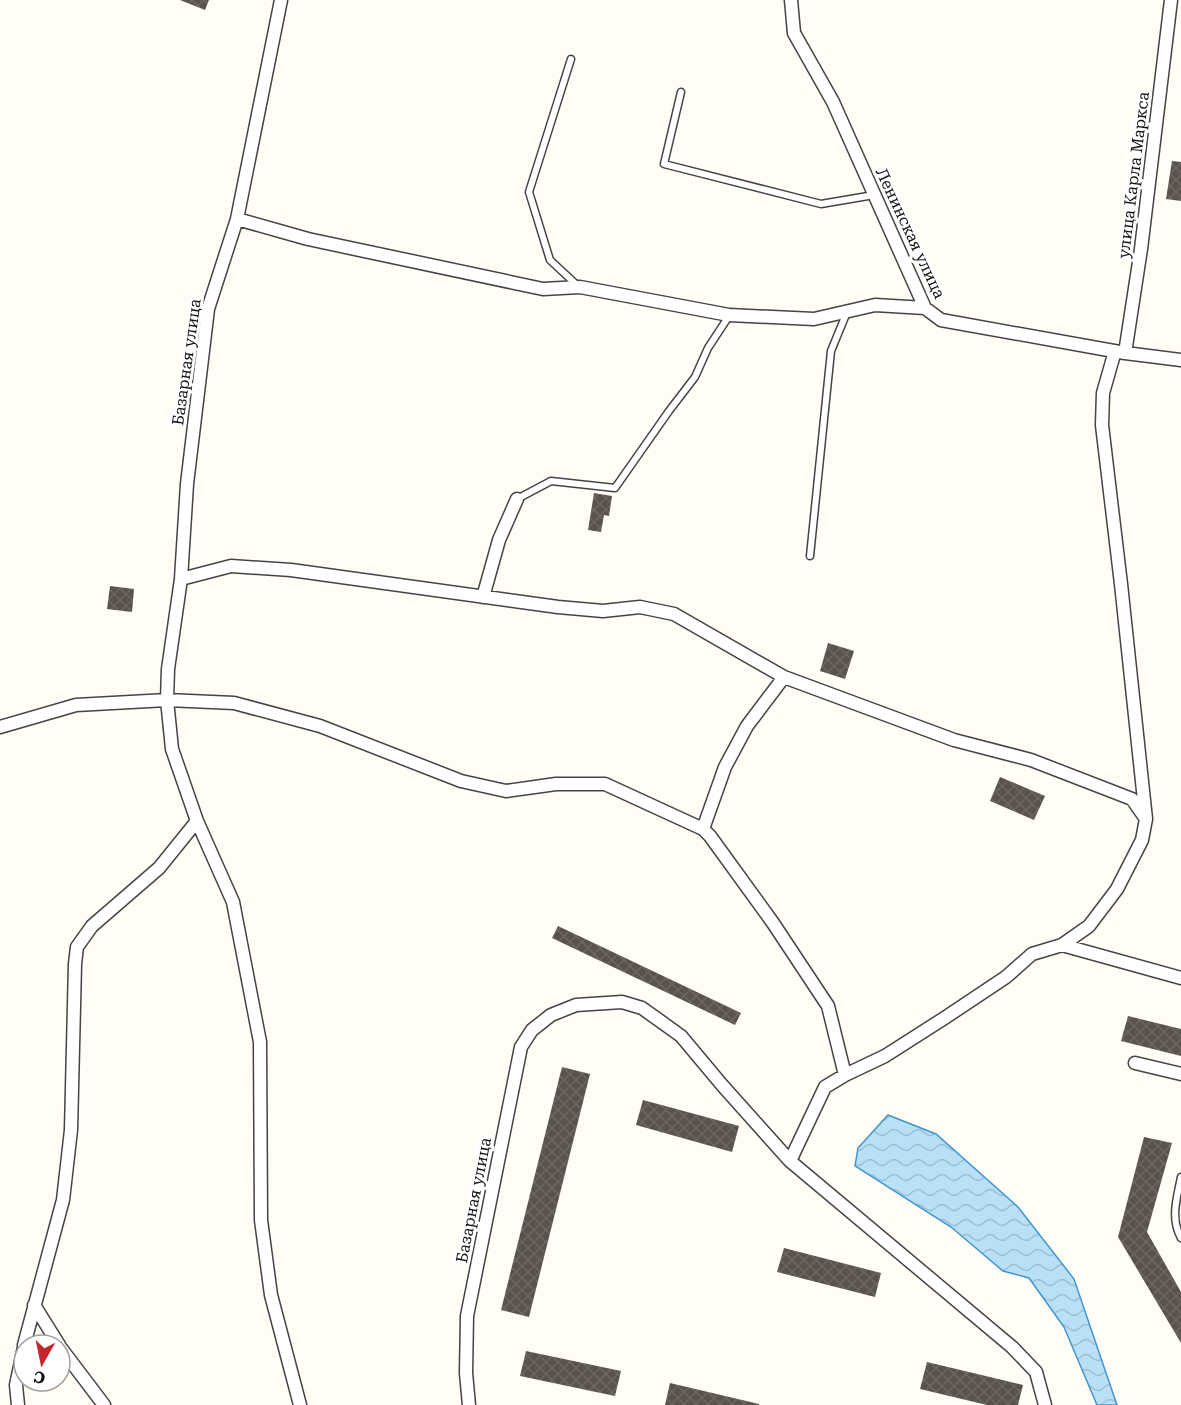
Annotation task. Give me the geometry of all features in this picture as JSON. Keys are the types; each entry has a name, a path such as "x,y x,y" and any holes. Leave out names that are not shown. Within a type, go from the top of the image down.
{"street":[{"name":"Базарная улица","path":"281,0 237,219 208,309 187,484 181,579 168,669 167,700 172,749 197,821 233,902 260,1041 261,1220 271,1295 300,1405"},
{"name":"Ленинская улица","path":"791,0 794,33 833,102 925,308 941,320 1120,352 1181,360"},
{"name":"улица Карла Маркса","path":"1146,819 1123,596 1102,425 1103,393 1120,352 1141,249 1171,0"},
{"path":"237,219 308,239 543,289 580,287 729,315 814,319 875,305 925,308"},
{"path":"483,597 499,540 517,499"},
{"path":"181,579 231,566 291,570 580,609 603,611 640,607 674,614 784,677 954,740 1031,760 1132,799 1146,819 1142,840 1117,889 1089,926 1062,945 1032,954 1006,977 943,1019 885,1056 825,1087 790,1161"},
{"path":"703,829 725,767 747,726 784,677"},
{"path":"0,727 76,705 167,700 234,704 320,726 461,780 506,791 556,783 605,784 703,829 773,923 828,1006 845,1075"},
{"path":"27,1333 63,1200 71,1130 77,947 92,926 159,868 197,821"},
{"path":"1062,945 1181,978"},
{"name":"Базарная улица","path":"469,1405 466,1373 467,1316 521,1047 532,1030 551,1016 576,1005 622,1002 642,1008 681,1036 790,1161 1012,1347 1036,1372 1045,1405"},
{"path":"1135,1063 1181,1074"},
{"path":"34,1305 51,1333"},
{"path":"72,1363 104,1405"}],"lane":[{"path":"571,58 530,192 550,260 580,287"},
{"path":"681,92 664,164 820,204 875,195"},
{"path":"810,556 831,351 847,311"},
{"path":"517,499 550,481 615,488 695,377 708,348 729,315"},
{"path":"1181,1177 1174,1218 1181,1238"}],"water":[{"path":"888,1115 936,1134 1018,1207 1074,1279 1117,1405 1097,1405 1064,1327 1029,1278 1003,1271 951,1227 855,1166 858,1148"}],"building":[{"path":"180,0 209,0 205,10"},
{"path":"1172,161 1181,162 1181,201 1166,199"},
{"path":"594,493 612,496 609,516 604,515 601,532 588,530"},
{"path":"110,586 134,589 132,612 107,609"},
{"path":"828,643 854,651 845,679 820,671"},
{"path":"1000,777 1045,796 1034,820 990,801"},
{"path":"558,926 741,1013 735,1025 552,938"},
{"path":"1128,1016 1181,1029 1181,1056 1121,1041"},
{"path":"562,1067 590,1074 529,1317 501,1310"},
{"path":"643,1100 739,1126 732,1152 636,1125"},
{"path":"1144,1137 1172,1143 1147,1232 1181,1292 1181,1343 1118,1237"},
{"path":"784,1248 881,1273 875,1297 777,1272"},
{"path":"526,1351 621,1371 615,1396 520,1376"},
{"path":"927,1362 1023,1385 1018,1405 987,1405 920,1389"},
{"path":"670,1383 759,1404 759,1405 665,1405"}]}
